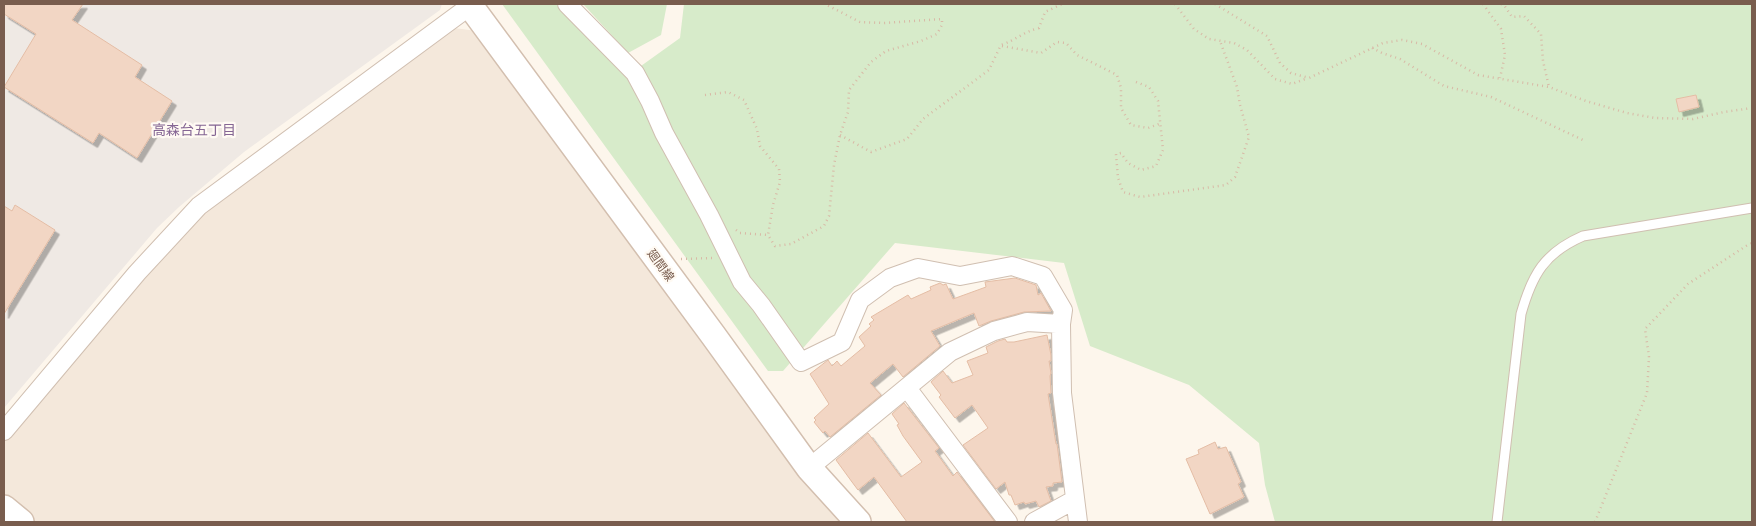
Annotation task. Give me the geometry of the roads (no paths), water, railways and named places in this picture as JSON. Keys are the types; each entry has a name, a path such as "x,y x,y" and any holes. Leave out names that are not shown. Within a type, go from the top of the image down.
{"street":[{"path":"567,4 634,73 742,282 761,305 801,362 842,342 860,300 890,278 918,268 960,276 1012,266 1043,276 1063,310 1061,324 1062,393 1078,522"},
{"path":"4,431 137,273 199,206 470,5"},
{"name":"廻間線","path":"470,5 809,468 858,522"},
{"path":"809,468 950,352 994,331 1027,322 1061,324"},
{"path":"907,388 1008,522"},
{"path":"1034,522 1074,500"},
{"path":"4,508 21,522"}],"lane":[{"path":"1498,522 1521,314 1528,289 1540,269 1552,255 1566,244 1583,236 1752,208"}],"district":[{"name":"高森台五丁目","path":"194,129"}]}
